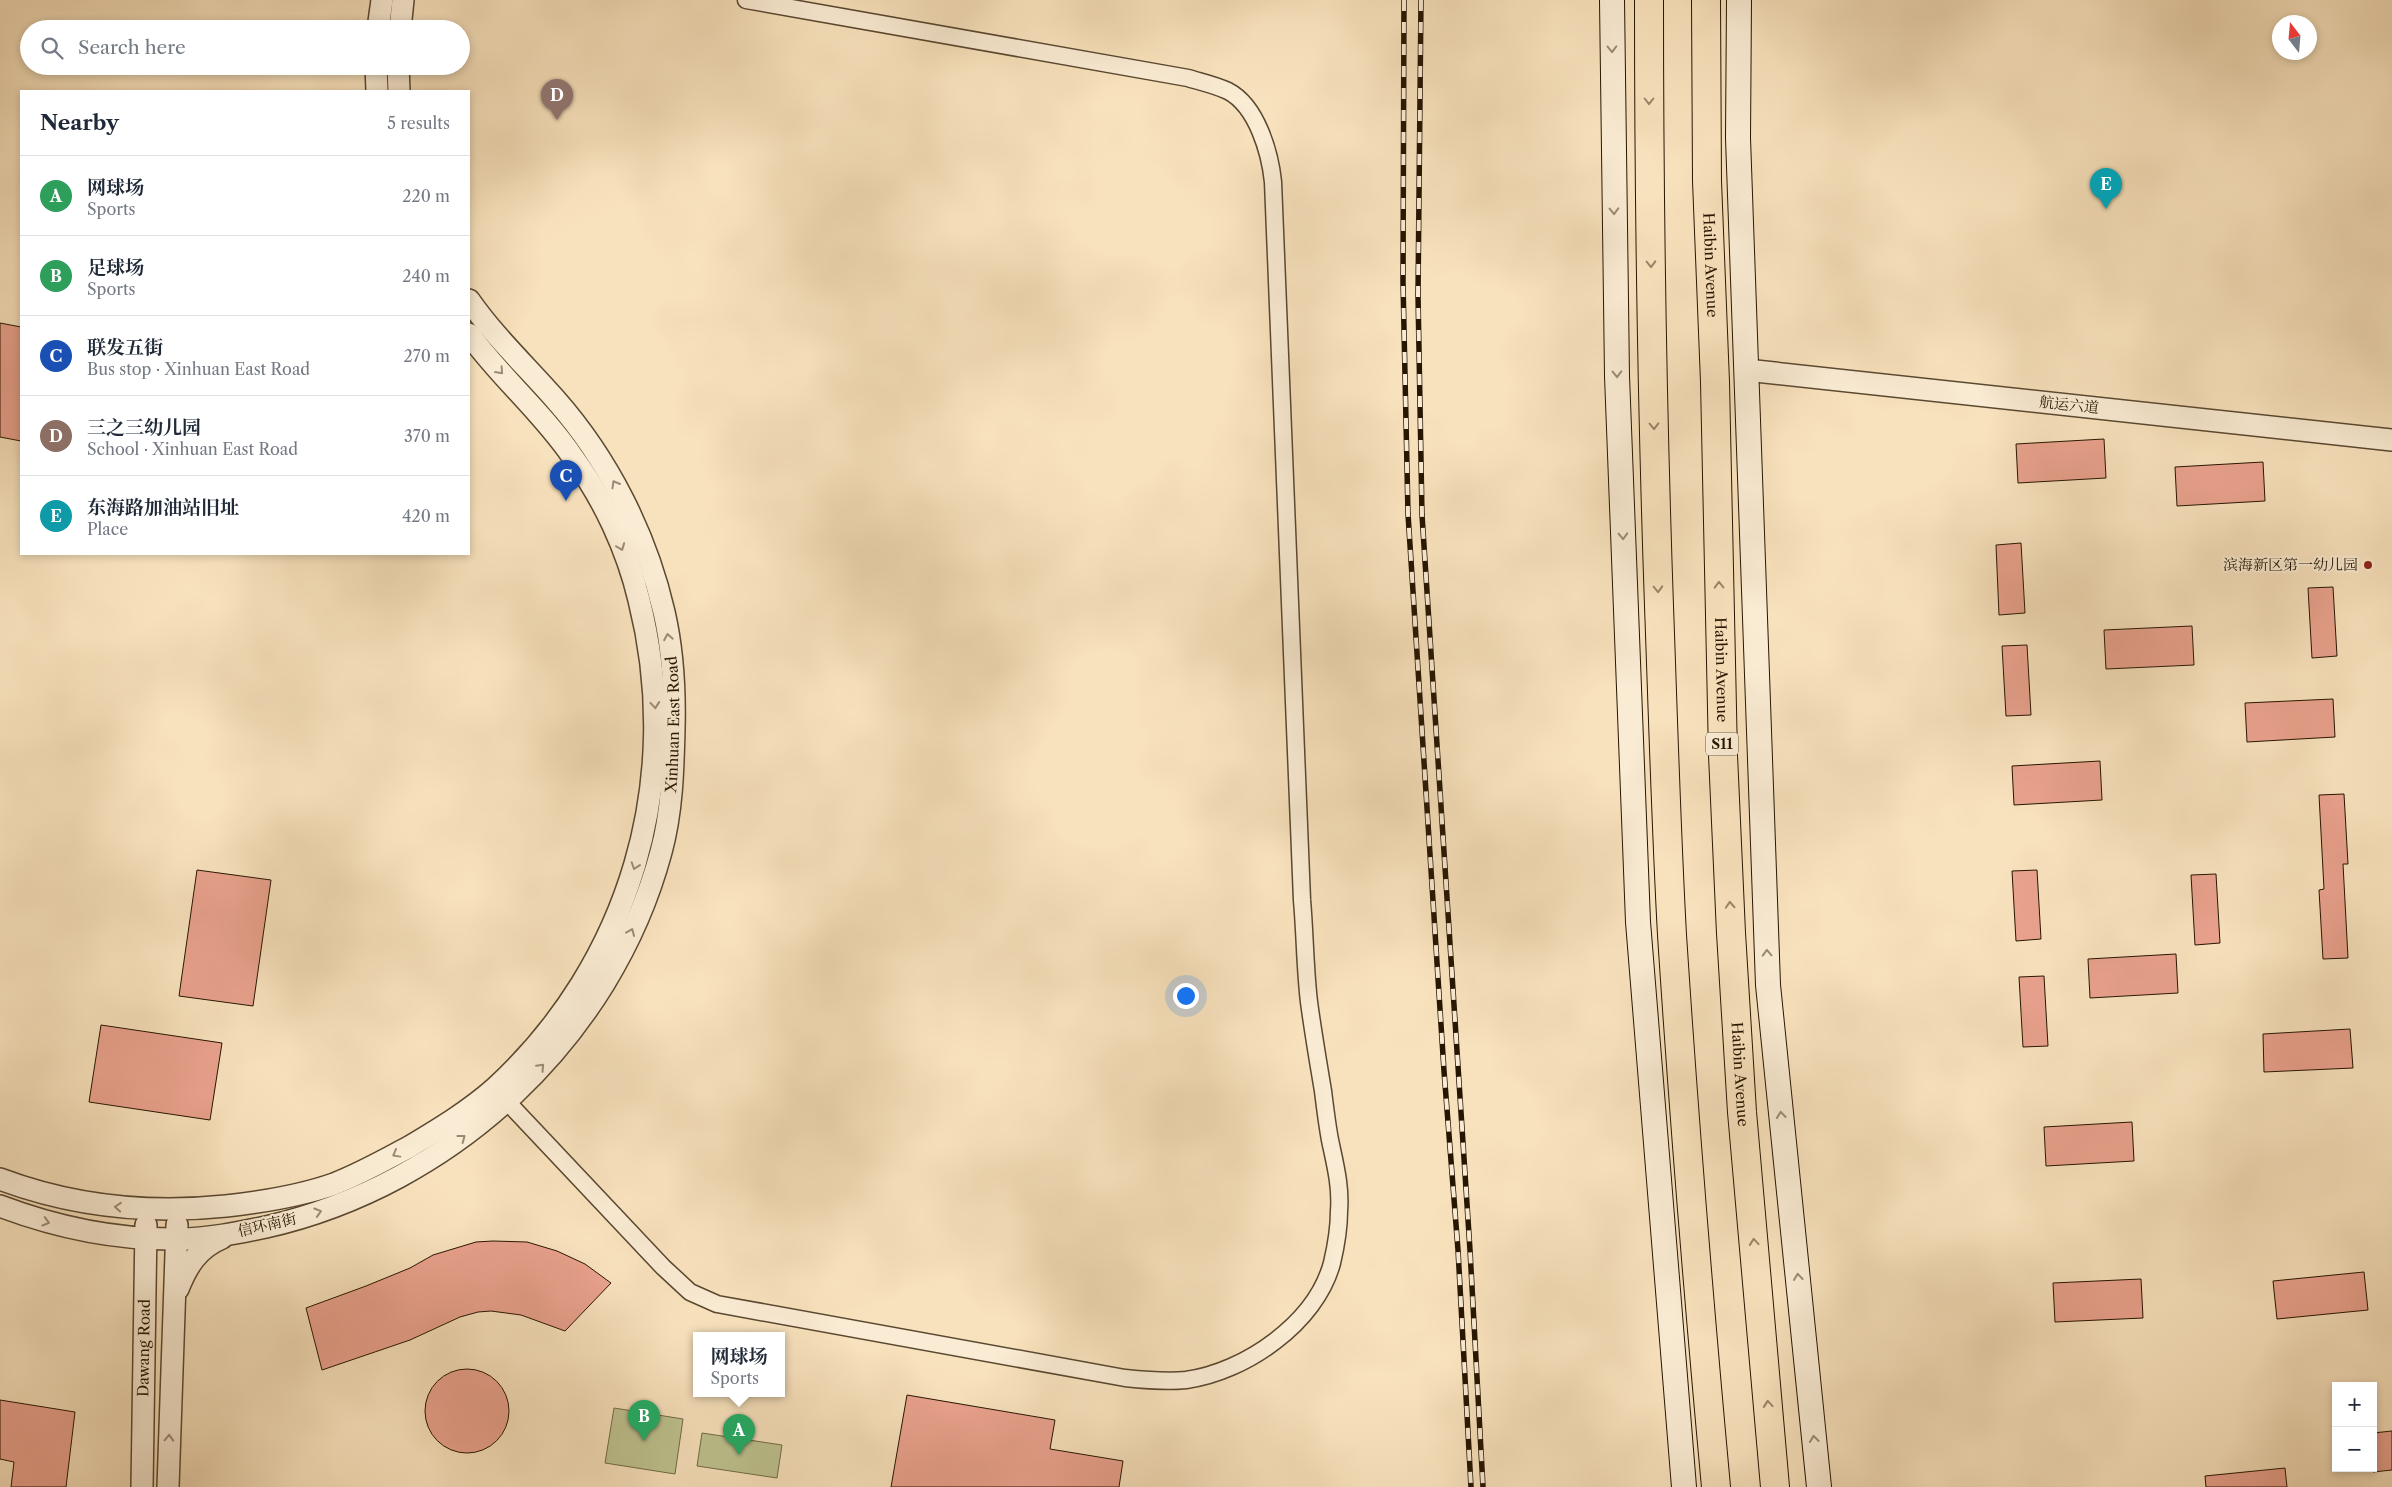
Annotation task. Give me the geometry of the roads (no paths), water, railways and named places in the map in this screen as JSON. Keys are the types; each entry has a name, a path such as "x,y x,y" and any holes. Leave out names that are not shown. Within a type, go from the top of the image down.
{"highway":[{"path":"1649,0 1649,142 1655,482 1672,934 1716,1487"},
{"name":"Haibin Avenue","path":"1706,0 1707,182 1715,382 1723,755 1728,864 1742,1112 1775,1487"}],"main road":[{"path":"1612,0 1617,376 1638,922 1684,1487"},
{"path":"1739,0 1738,138 1768,985 1819,1487"}],"street":[{"path":"379,20 382,0"},
{"path":"401,20 404,0"},
{"path":"501,1095 663,1267 690,1292 717,1304 1125,1378 1159,1381 1186,1380 1222,1372 1254,1355 1278,1339 1312,1302 1332,1264 1340,1210 1339,1175 1330,1140 1309,1000 1302,900 1273,182 1270,159 1264,139 1244,105 1230,92 1188,78 746,0"},
{"path":"376,75 377,90"},
{"path":"398,75 399,90"},
{"name":"Xinhuan East Road","path":"470,301 493,332 558,402 600,459 617,487 632,517 654,578 663,609 673,669 673,768 667,822 661,852 641,909 614,967 586,1013 546,1062 501,1095"},
{"name":"Xinhuan East Road","path":"470,335 572,455 595,491 614,527 644,620 656,718 652,780 644,833 637,863 614,924 566,1006 522,1061 501,1095"},
{"name":"航运六道","path":"1746,370 2392,440"},
{"name":"信环南街","path":"0,1179 64,1198 104,1205 177,1210 236,1205 290,1195 333,1184 362,1172 501,1095"},
{"name":"信环南街","path":"0,1206 70,1229 146,1238 237,1233 282,1223 345,1204 384,1186 444,1152 501,1095"},
{"path":"145,1311 154,1272 165,1249 176,1237 206,1216 236,1205"},
{"name":"Dawang Road","path":"142,1487 146,1209"},
{"name":"Dawang Road","path":"168,1487 177,1210"},
{"path":"173,1306 186,1270 201,1250 215,1241 237,1233"}],"railway":[{"path":"1404,0 1403,282 1408,514 1444,1071 1458,1250 1471,1487"},
{"path":"1421,0 1418,295 1422,515 1470,1250 1483,1487"}],"place":[{"name":"三之三幼儿园","path":"557,120"},
{"name":"东海路加油站旧址","path":"2106,209"},
{"name":"联发五街","path":"566,501"},
{"name":"滨海新区第一幼儿园","path":"2368,565"},
{"name":"足球场","path":"644,1441"},
{"name":"网球场","path":"739,1455"}]}
